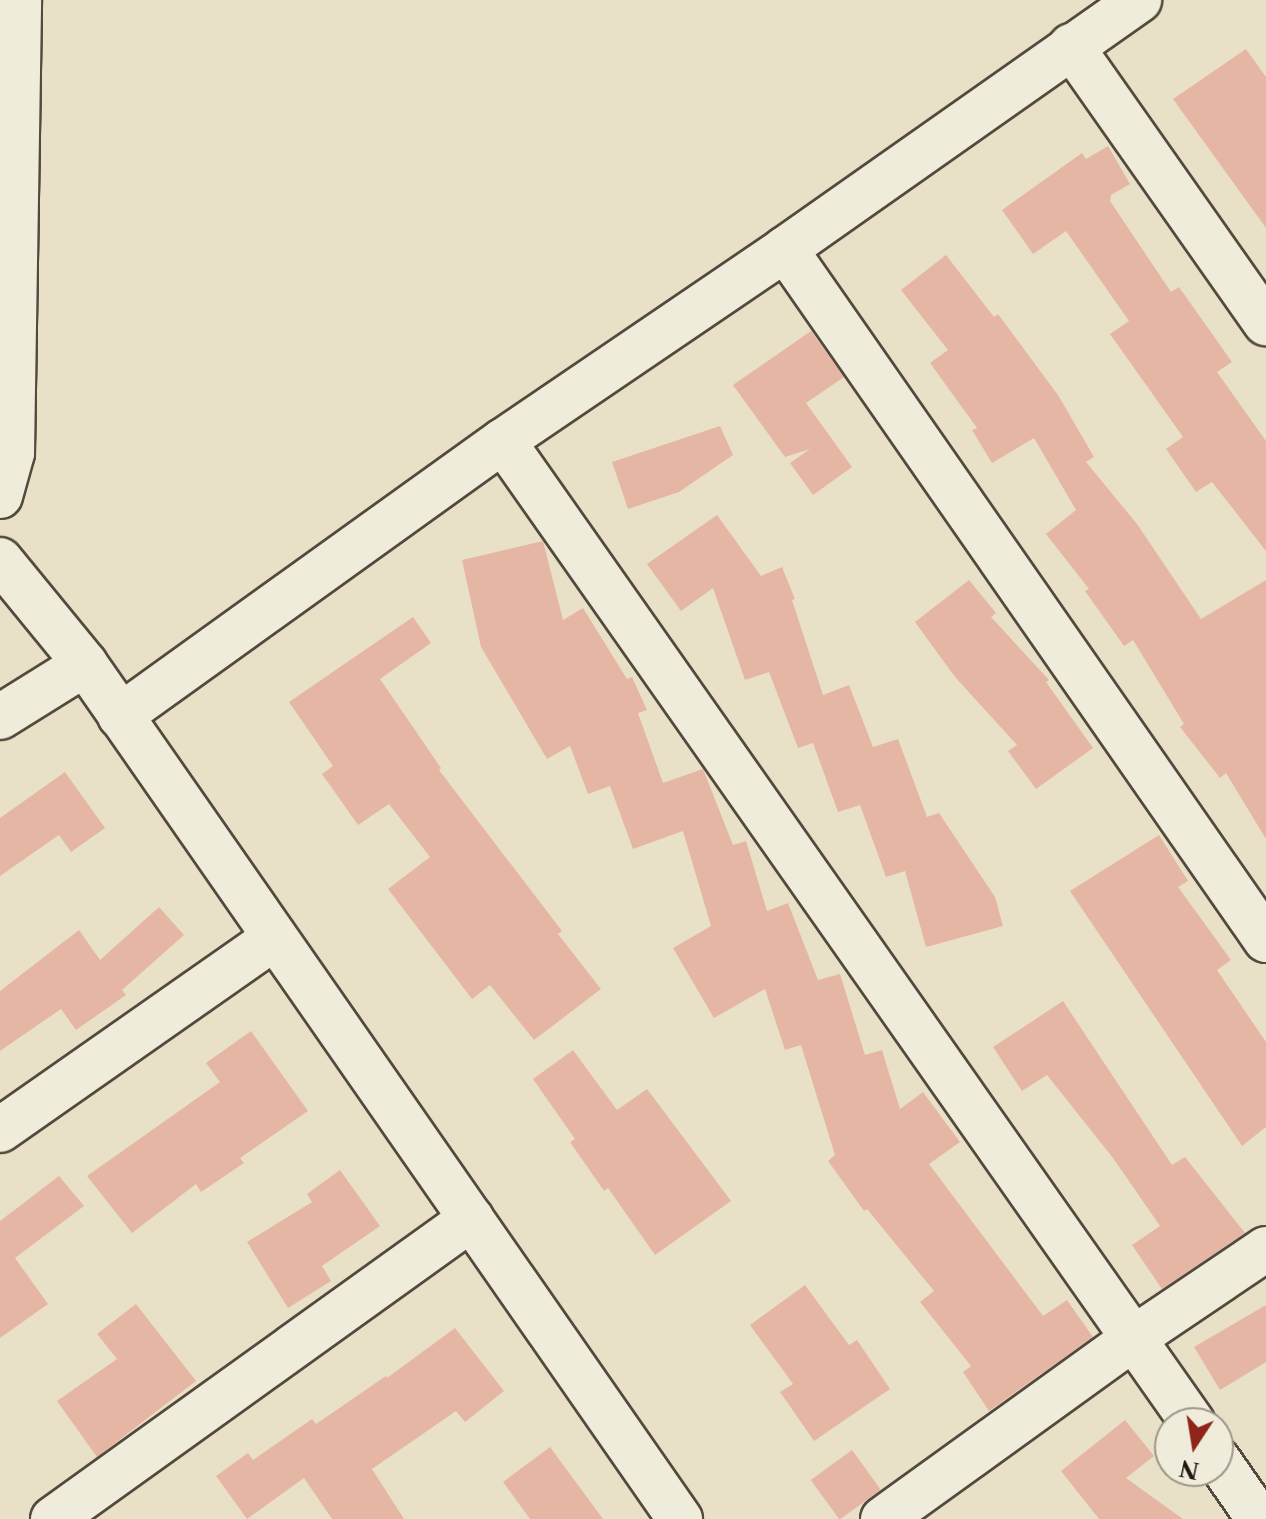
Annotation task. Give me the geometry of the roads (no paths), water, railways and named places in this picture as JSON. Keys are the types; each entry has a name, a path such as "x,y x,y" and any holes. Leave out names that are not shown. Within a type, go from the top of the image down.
{"street":[{"path":"0,496 12,453 19,0"},
{"path":"120,716 503,441 785,249 1139,0"},
{"path":"1071,46 1266,323"},
{"path":"785,249 1266,940"},
{"path":"503,441 1182,1407"},
{"path":"0,560 85,664 471,1219 671,1516"},
{"path":"0,717 85,664"},
{"path":"0,1130 274,938"},
{"path":"53,1519 471,1219"},
{"path":"883,1519 1134,1338 1266,1249"},
{"path":"1234,1483 1259,1519"}]}
